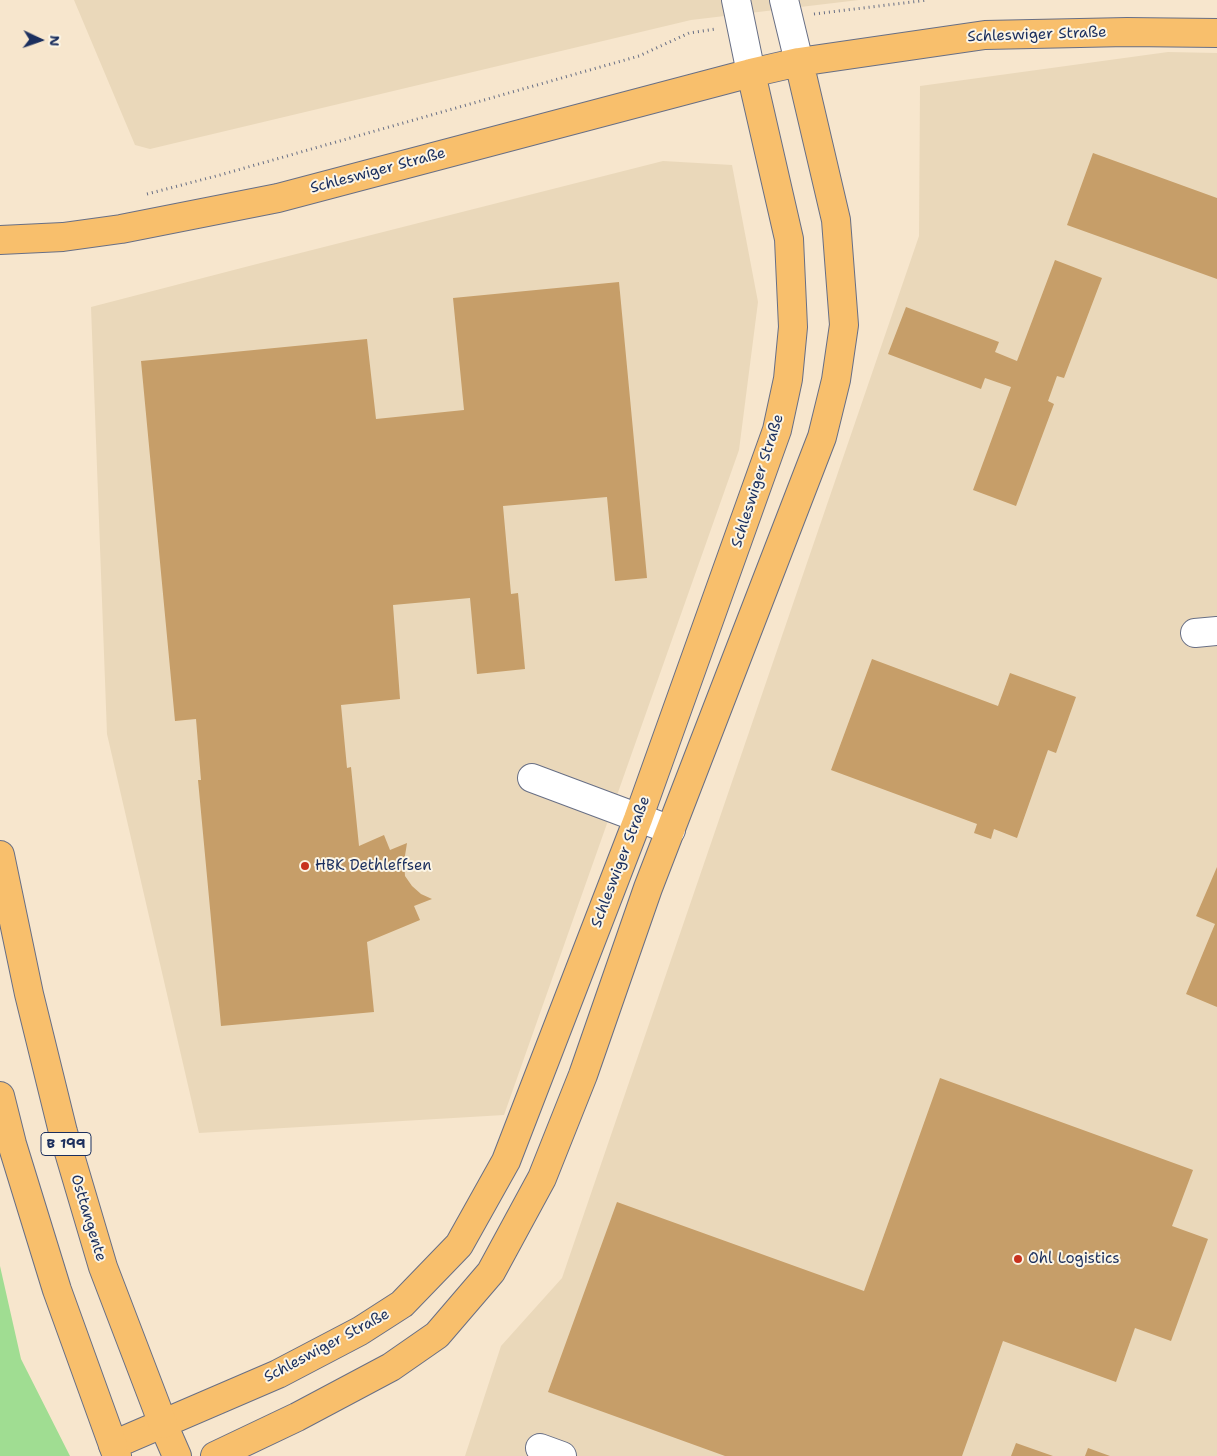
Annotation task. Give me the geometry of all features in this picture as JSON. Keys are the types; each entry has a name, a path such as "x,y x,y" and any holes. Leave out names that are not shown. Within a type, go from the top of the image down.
{"main road":[{"name":"Schleswiger Straße","path":"0,240 63,237 121,229 278,198 750,73 799,62 985,34 1217,33"},
{"path":"215,1456 297,1417 391,1367 438,1335 491,1272 545,1169 583,1075 648,888 822,437 836,380 844,325 836,220 799,62"},
{"name":"Schleswiger Straße","path":"115,1450 163,1424 278,1374 360,1332 402,1304 459,1246 506,1161 638,819 777,430 788,380 793,327 789,240 750,73"},
{"name":"Osttangente","path":"0,854 29,994 63,1132 103,1267 177,1456"},
{"path":"0,1096 12,1144 56,1290 115,1450"},
{"path":"258,1456 297,1417"}],"lane":[{"path":"786,8 799,62"},
{"path":"738,12 750,73"},
{"path":"532,778 671,830"}],"path":[{"path":"786,8 928,0"},
{"path":"146,194 230,173 639,56 738,12"}],"shaded area":[{"path":"74,0 859,0 691,20 150,149 135,145"},
{"path":"1168,52 1217,53 1217,1456 465,1456 501,1346 562,1278 919,236 920,86"},
{"path":"663,161 732,165 758,302 739,450 504,1115 199,1133 107,734 91,307"}],"green space":[{"path":"0,1266 21,1359 70,1456 0,1456"}],"building":[{"path":"1093,153 1217,198 1217,279 1067,225"},
{"path":"1055,260 1102,278 1064,378 1057,376 1048,401 1054,404 1016,506 973,490 1011,387 985,378 981,389 888,354 906,307 999,342 995,352 1017,361"},
{"path":"619,282 647,578 615,581 607,497 503,506 511,594 518,593 525,669 477,674 470,598 393,605 400,699 341,705 347,768 351,767 359,846 384,835 390,850 407,843 404,862 405,876 421,894 432,899 414,906 420,920 367,942 374,1012 221,1026 198,780 201,780 196,719 175,721 141,361 367,339 376,419 464,410 453,298"},
{"path":"872,659 998,706 1010,673 1076,697 1056,753 1048,750 1017,838 994,829 991,839 974,833 977,824 831,770"},
{"path":"1217,867 1217,1007 1186,994 1215,924 1196,916"},
{"path":"940,1078 1193,1170 1172,1226 1208,1239 1171,1341 1135,1328 1116,1382 1003,1341 962,1456 725,1456 548,1392 617,1202 864,1291"},
{"path":"1016,1443 1053,1456 1011,1456"},
{"path":"1088,1448 1110,1456 1085,1456"}],"place":[{"name":"HBK Dethleffsen","path":"305,866"},
{"name":"Ohl Logistics","path":"1018,1259"}]}
